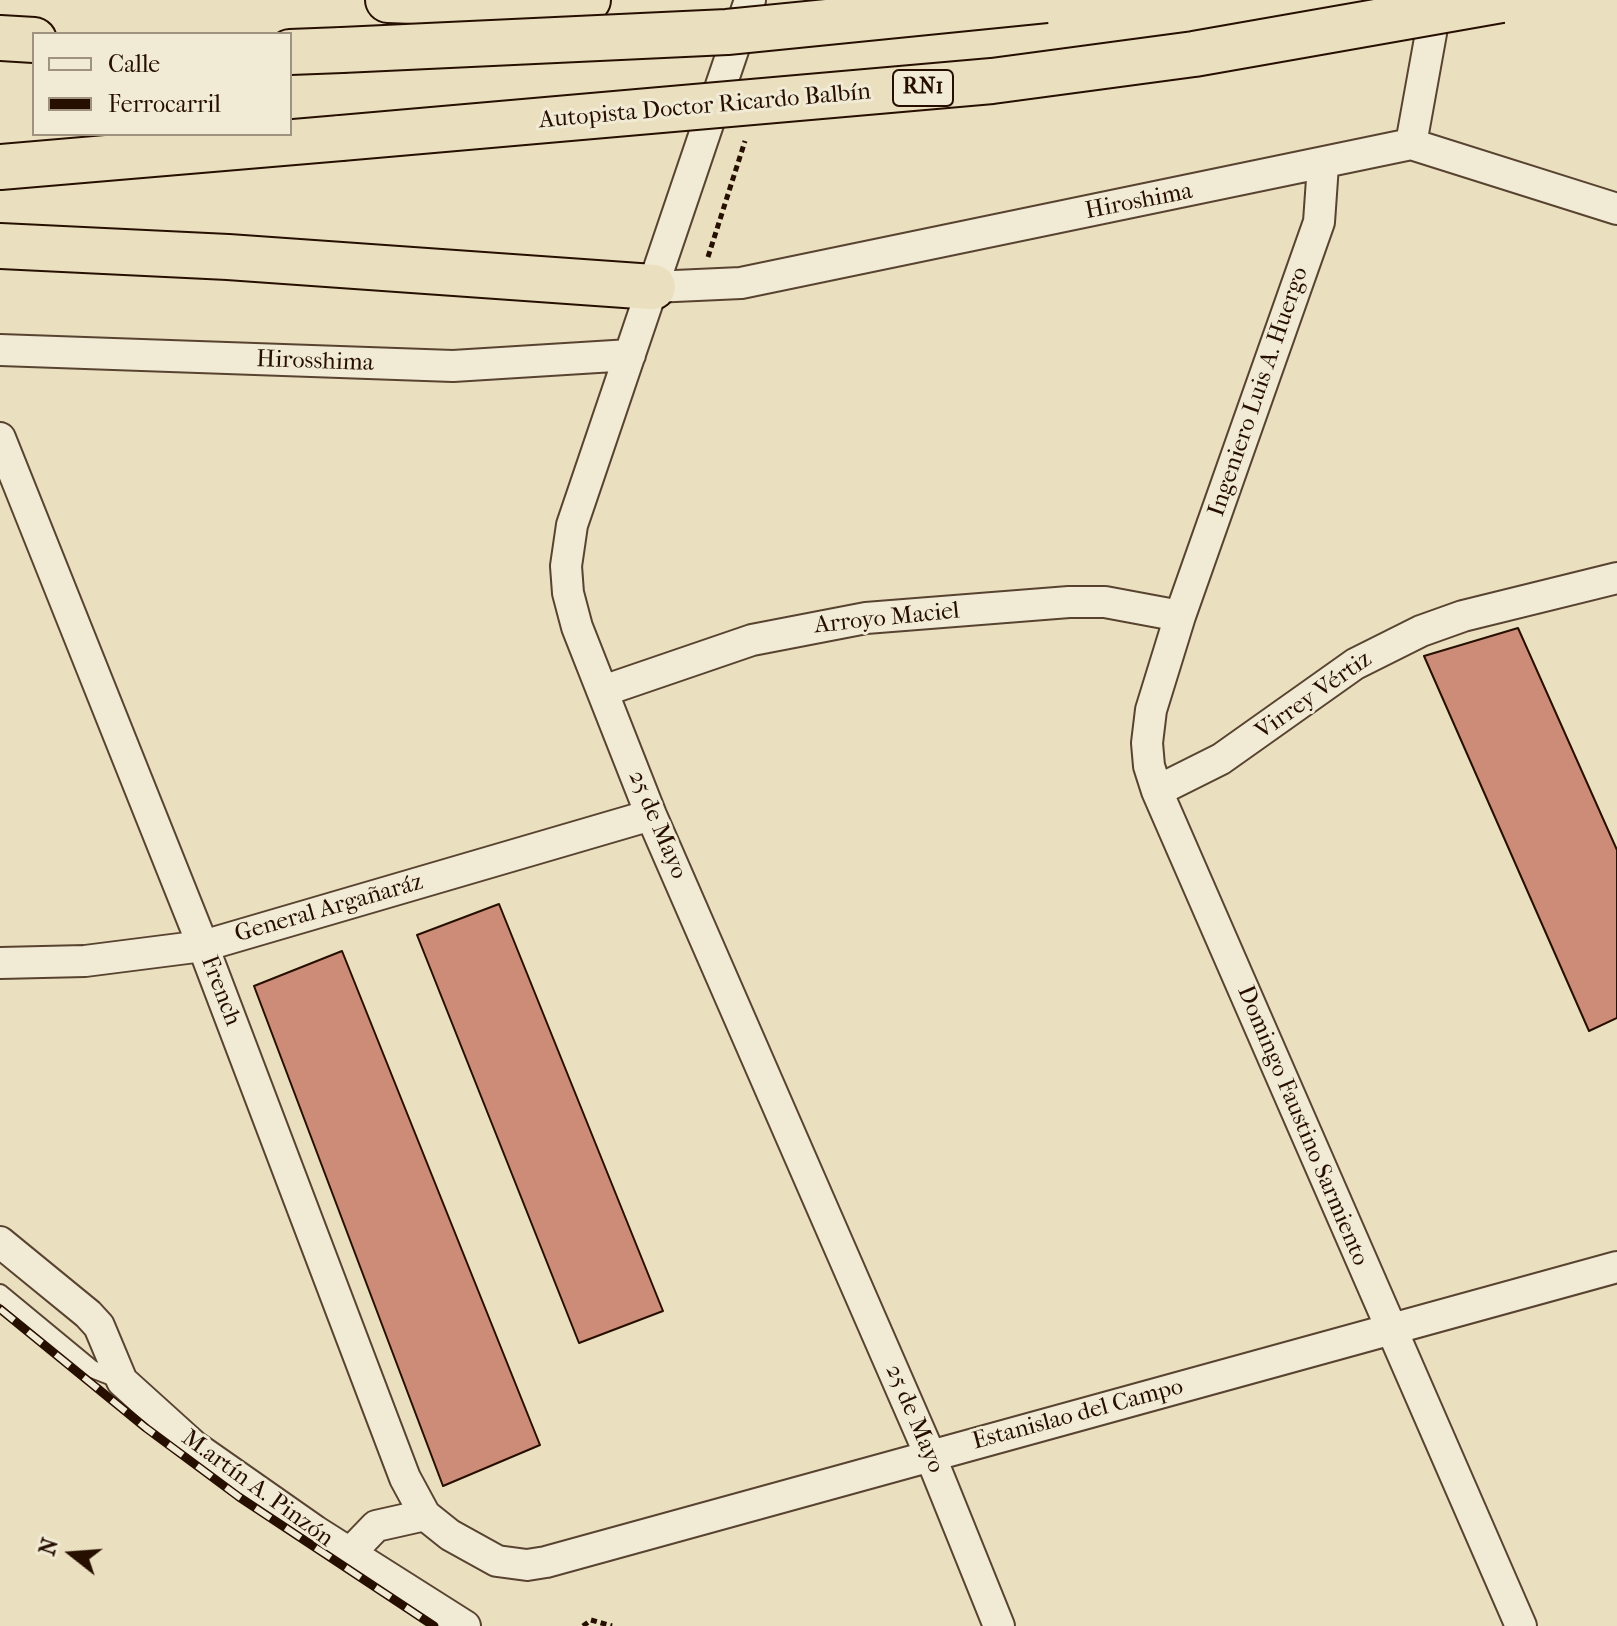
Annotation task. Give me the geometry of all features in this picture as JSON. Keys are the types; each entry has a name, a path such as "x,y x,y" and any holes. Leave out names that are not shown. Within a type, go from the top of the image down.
{"highway":[{"path":"388,0 493,4 588,0"},
{"path":"292,52 727,32 1046,0"},
{"name":"Autopista Doctor Ricardo Balbín","path":"0,167 992,81 1194,54 1501,0"},
{"path":"0,38 32,40"},
{"path":"0,246 228,257 653,287"}],"street":[{"name":"25 de Mayo","path":"750,0 572,525 566,566 568,593 577,627 651,815 930,1455 999,1626"},
{"path":"1437,0 1411,144 1617,209"},
{"name":"Hiroshima","path":"653,287 741,283 1323,165 1411,144"},
{"name":"Ingeniero Luis A. Huergo","path":"1180,616 1319,222 1323,165"},
{"name":"Hirosshima","path":"0,350 453,366 630,355"},
{"name":"French","path":"0,438 203,946 405,1478 425,1515 450,1535"},
{"name":"Virrey Vértiz","path":"1157,791 1221,759 1355,664 1421,631 1463,616 1617,578"},
{"name":"Arroyo Maciel","path":"603,691 752,640 866,618 1069,602 1105,602 1180,616"},
{"name":"Domingo Faustino Sarmiento","path":"1180,616 1151,710 1147,743 1157,791 1521,1626"},
{"name":"General Argañaráz","path":"0,963 85,961 203,946 651,815"},
{"name":"M.artín A. Pinzón","path":"0,1242 88,1314 99,1326 122,1381 195,1447 349,1554 465,1626"},
{"name":"Estanislao del Campo","path":"450,1535 497,1561 527,1565 546,1562 1617,1267"},
{"path":"349,1554 376,1526 425,1515"}],"lane":[{"path":"0,1293 92,1369 122,1381"}],"path":[{"path":"723,255 707,258 746,137"},
{"path":"583,1626 591,1620 612,1626"}],"building":[{"path":"1518,628 1617,850 1617,1018 1589,1031 1424,656"},
{"path":"499,904 663,1311 579,1343 417,935"},
{"path":"342,951 540,1445 443,1486 254,986"}],"railway":[{"path":"0,1309 146,1428 239,1497 434,1626"}]}
